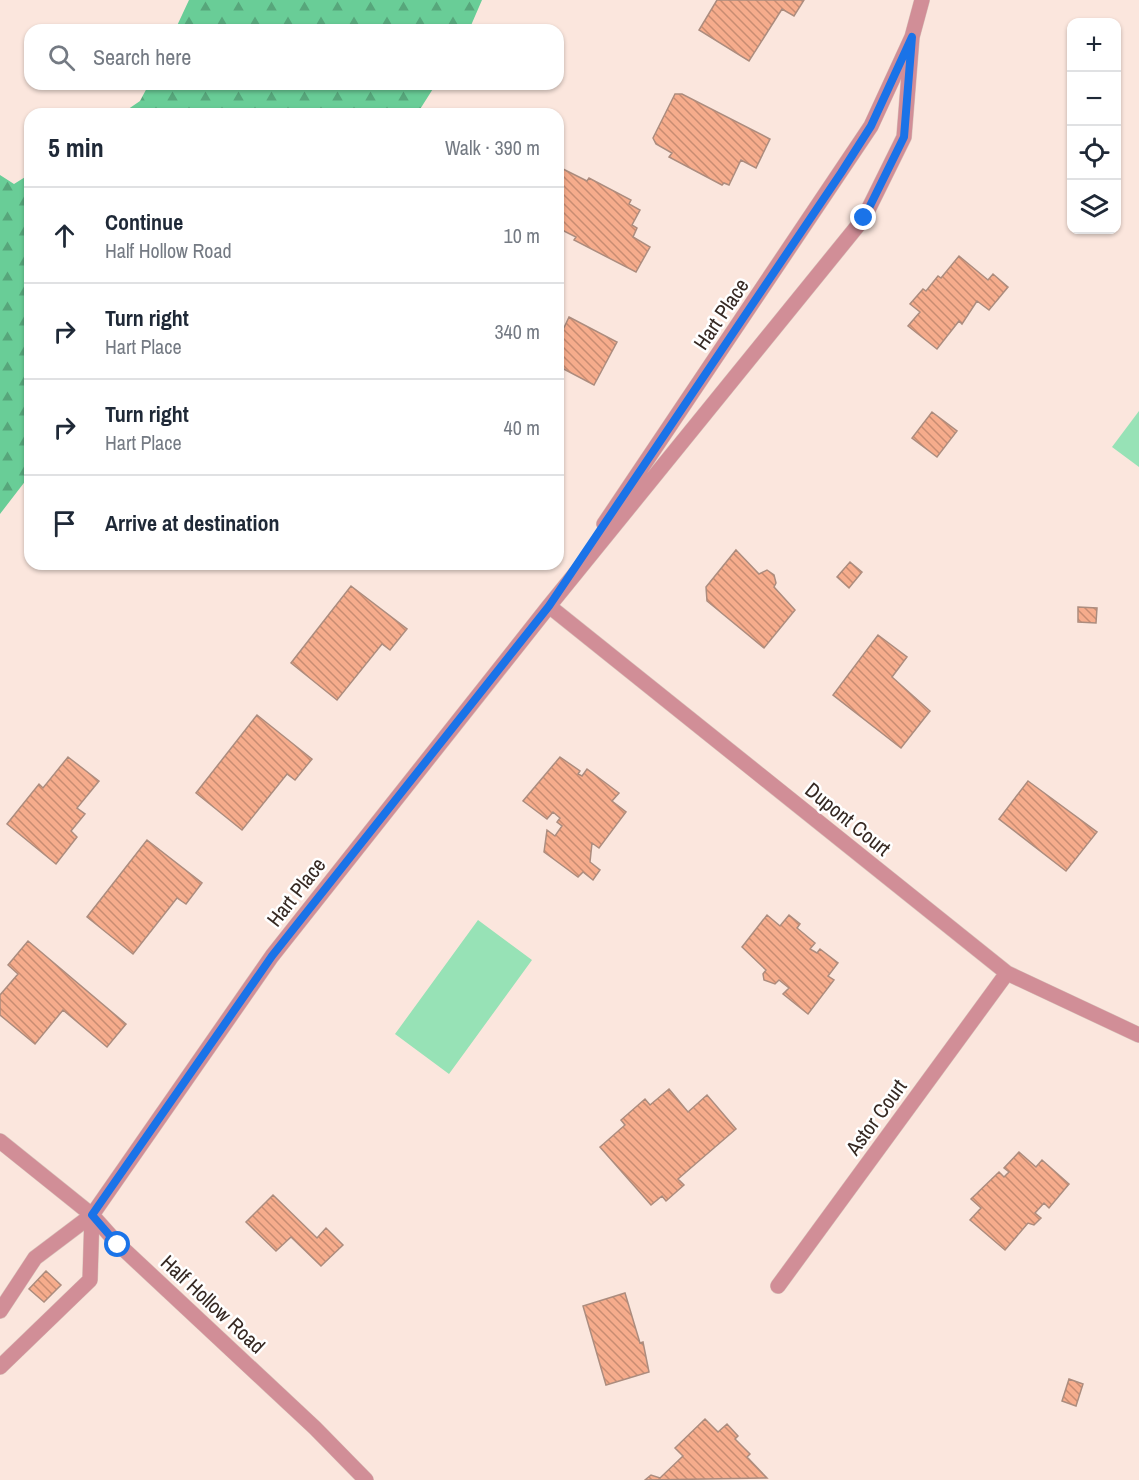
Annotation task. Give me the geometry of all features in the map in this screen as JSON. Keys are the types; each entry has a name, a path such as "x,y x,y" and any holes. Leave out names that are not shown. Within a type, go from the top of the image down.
{"street":[{"name":"Hart Place","path":"549,606 871,126 912,37 922,0"},
{"name":"Hart Place","path":"92,1215 272,956 549,606 864,218 904,137 912,37"},
{"name":"Dupont Court","path":"549,606 1007,973 1139,1035"},
{"name":"Astor Court","path":"778,1286 1007,973"},
{"name":"Half Hollow Road","path":"0,1141 92,1215 118,1245 315,1428 366,1480"},
{"path":"0,1311 35,1258 92,1215"},
{"path":"0,1367 90,1280 92,1215"}],"green space":[{"path":"189,0 482,0 472,24 178,24"},
{"path":"146,90 432,90 421,108 130,108 140,101"},
{"path":"0,175 14,184 24,178 24,483 0,514"},
{"path":"1139,411 1139,467 1112,447"},
{"path":"478,920 532,960 449,1074 395,1034"}],"building":[{"path":"717,0 804,0 794,16 782,9 749,61 699,30"},
{"path":"675,94 682,94 770,139 756,168 741,160 729,185 724,183 722,185 669,157 672,153 656,144 653,138"},
{"path":"564,170 587,181 589,178 631,200 629,204 640,210 632,225 637,228 633,237 650,247 636,272 574,240 576,237 564,231"},
{"path":"959,256 988,280 993,274 1008,287 989,310 977,301 962,324 959,321 937,349 908,326 920,312 910,304 923,289 926,291 938,276 941,278"},
{"path":"569,317 617,342 594,385 564,369 564,328"},
{"path":"932,412 957,431 937,457 912,438"},
{"path":"736,550 759,574 767,570 774,575 776,583 774,587 795,610 764,648 707,601 706,587"},
{"path":"850,562 862,572 849,588 837,577"},
{"path":"351,586 407,629 390,650 382,644 337,700 291,663"},
{"path":"1078,607 1097,608 1096,623 1078,622"},
{"path":"878,635 907,657 892,677 930,711 901,748 833,695"},
{"path":"257,715 312,759 295,780 287,774 242,830 196,793"},
{"path":"68,757 99,781 77,808 85,814 71,831 77,837 56,864 7,824 39,784 43,788"},
{"path":"560,757 580,771 578,774 582,776 587,769 619,793 612,801 626,812 599,848 592,843 590,862 600,870 593,880 583,872 578,877 544,852 547,830 555,836 562,826 557,822 560,818 553,812 547,819 523,801"},
{"path":"1028,781 1097,832 1066,871 999,819"},
{"path":"147,840 202,883 186,904 177,898 133,954 87,917"},
{"path":"767,915 780,926 789,915 800,924 797,928 815,943 810,949 817,953 820,949 838,963 828,976 834,980 808,1014 783,994 789,988 779,980 775,984 764,980 763,974 766,970 742,947"},
{"path":"28,941 126,1024 107,1047 63,1010 35,1044 0,1015 0,995 18,974 8,965"},
{"path":"669,1089 688,1112 707,1095 736,1129 678,1179 684,1185 666,1201 662,1196 651,1205 600,1147 625,1125 621,1120 645,1099 650,1105"},
{"path":"1019,1152 1036,1167 1042,1160 1069,1184 1049,1208 1044,1203 1035,1213 1041,1218 1034,1225 1028,1223 1005,1250 970,1220 981,1208 971,1199 999,1172 1004,1177 1009,1172 1004,1168"},
{"path":"273,1195 317,1238 326,1228 343,1245 321,1266 291,1237 276,1251 246,1222"},
{"path":"46,1271 61,1285 44,1302 29,1289"},
{"path":"625,1293 640,1343 643,1342 649,1372 606,1385 583,1306"},
{"path":"1069,1379 1083,1384 1076,1406 1062,1401"},
{"path":"705,1419 718,1432 727,1424 738,1436 735,1439 750,1454 747,1457 767,1478 645,1480 651,1475 660,1478 683,1456 675,1448"}],"route":[{"path":"118,1245 92,1215 272,956 549,606 871,126 912,37 904,137 864,218"}]}
